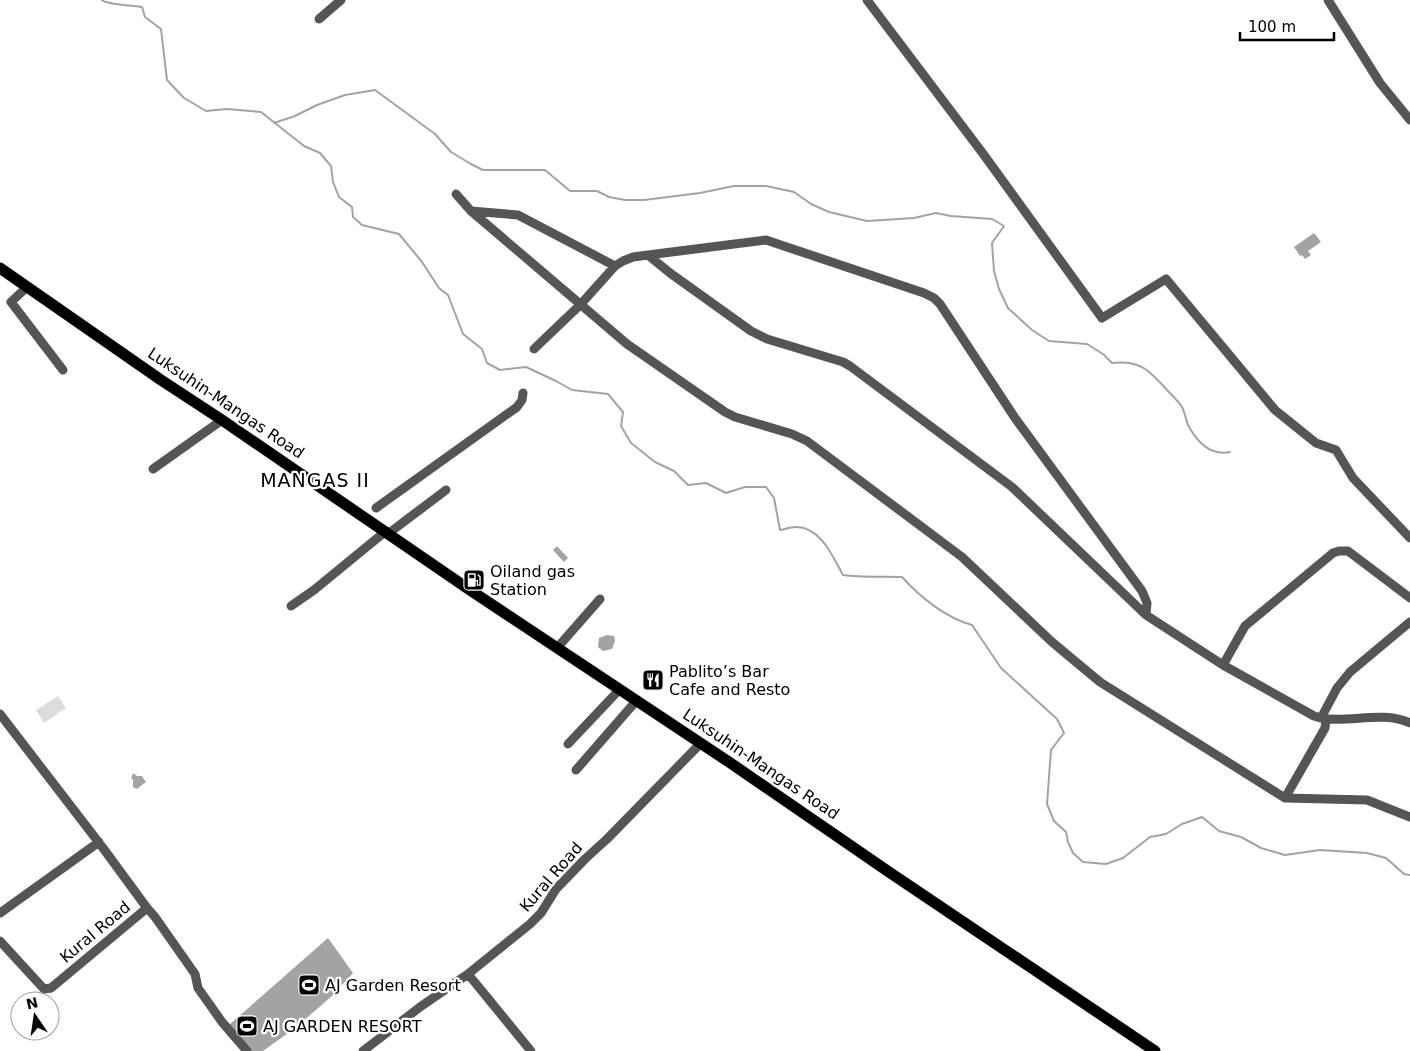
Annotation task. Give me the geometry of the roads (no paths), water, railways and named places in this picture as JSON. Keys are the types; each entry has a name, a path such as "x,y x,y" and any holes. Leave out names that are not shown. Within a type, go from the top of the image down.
{"main road":[{"name":"Luksuhin-Mangas Road","path":"0,268 161,380 1155,1051"}],"street":[{"path":"319,19 341,0"},
{"path":"868,0 963,126 1102,318 1166,279 1275,410 1316,442 1336,450 1353,478 1410,538"},
{"path":"1328,0 1380,83 1410,120"},
{"path":"456,194 471,211 627,344 725,412 735,417 792,434 814,446 962,558 1052,642 1100,682 1285,798 1367,800 1410,817"},
{"path":"471,211 518,215 615,266"},
{"path":"534,349 580,305 615,266 623,260 648,255 766,240 934,298 1014,418 1142,591 1147,603 1146,615"},
{"path":"648,255 751,331 767,339 843,362 850,366 1012,487 1146,615 1223,665 1305,712 1324,719 1398,718 1410,723"},
{"path":"27,287 11,302 63,370"},
{"path":"363,516 517,407 524,393"},
{"path":"153,469 222,420"},
{"path":"291,606 387,532 446,490"},
{"path":"1223,665 1244,626 1333,553 1348,551 1410,598"},
{"path":"557,648 600,599"},
{"path":"1285,798 1325,728 1324,719 1337,688 1350,672 1410,622"},
{"path":"568,744 620,689"},
{"path":"576,770 637,700"},
{"path":"0,714 99,842 147,908"},
{"name":"Kural Road","path":"363,1051 420,1007 468,974 541,913 556,889 701,743"},
{"path":"0,913 99,842"},
{"name":"Kural Road","path":"0,941 44,989 51,988 147,908 195,974 198,988 222,1022 247,1051"},
{"path":"468,974 531,1051"}],"waterway":[{"path":"102,0 114,4 142,7 145,17 161,29 167,80 184,98 206,111 227,109 261,112 304,146 320,153 331,166 333,182 339,197 352,207 353,217 362,225 399,234 422,262 439,288 448,295 463,334 482,349 487,363 500,370 526,367 572,390 608,394 623,412 621,426 631,443 655,462 674,471 688,485 706,483 726,493 745,487 766,487 774,498 780,530 796,527 805,528 812,532 825,544 843,575 902,577 934,606 962,622 972,625 1001,668 1057,719 1064,733 1051,750 1047,804 1054,821 1066,832 1073,853 1083,862 1106,864 1123,858 1150,837 1166,834 1182,824 1202,817 1219,831 1241,837 1261,848 1285,855 1320,850 1367,853 1386,858 1404,874 1410,875"},
{"path":"274,123 345,95 375,90 435,134 451,152 471,164 483,170 545,170 570,191 597,191 609,197 625,200 644,200 700,193 734,186 766,186 794,192 811,204 829,212 867,221 914,218 936,213 992,219 1004,226 992,243 994,271 999,289 1008,308 1032,330 1049,341 1087,344 1103,354 1112,363 1130,363 1143,368 1155,377 1182,407 1188,425 1200,442 1210,450 1223,453 1230,452"}],"place":[{"name":"Oiland gas Station","path":"474,580"},
{"name":"Pablito’s Bar Cafe and Resto","path":"653,680"},
{"name":"AJ Garden Resort","path":"309,985"},
{"name":"AJ GARDEN RESORT","path":"247,1026"}],"district":[{"name":"MANGAS II","path":"315,480"}]}
